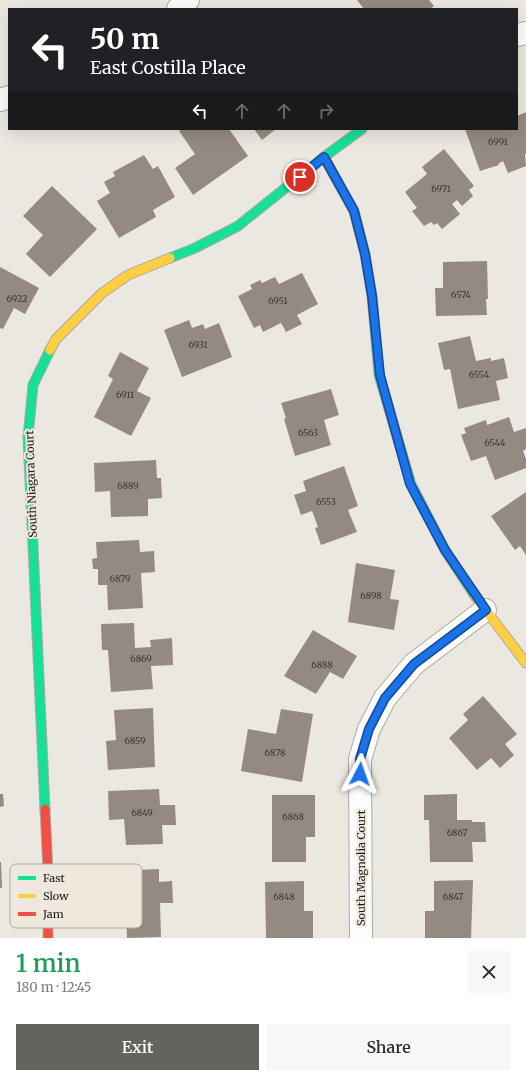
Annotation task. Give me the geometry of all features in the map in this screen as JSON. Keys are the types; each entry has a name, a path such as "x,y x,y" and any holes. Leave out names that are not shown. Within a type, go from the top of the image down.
{"street":[{"path":"179,8 188,0"},
{"name":"South Niagara Court","path":"48,864 28,437 33,385 56,339 102,293 128,275 195,248 238,226 324,157 361,130"},
{"path":"324,157 354,211 365,254 372,296 380,375 410,484 445,550 486,610 526,663"},
{"name":"South Magnolia Court","path":"361,938 360,759 369,729 385,698 414,664 486,610"}],"building":[{"path":"357,0 429,0 434,6 431,8 363,8"},
{"path":"526,112 526,166 508,173 503,161 498,164 499,165 480,171 465,130 518,130 518,116"},
{"path":"230,130 248,156 193,195 175,168 195,154 179,131"},
{"path":"255,130 275,130 262,140"},
{"path":"444,149 474,186 469,190 473,196 462,206 457,200 452,204 460,214 442,229 437,223 434,225 431,222 424,226 412,211 417,208 405,192 427,174 422,167"},
{"path":"144,155 153,169 158,166 175,197 153,210 156,217 119,238 97,201 110,193 104,182 115,176 113,172"},
{"path":"52,186 97,229 50,277 26,254 43,235 23,216"},
{"path":"487,261 487,315 436,316 435,288 443,288 443,262"},
{"path":"0,267 39,288 25,314 14,308 3,329 0,328"},
{"path":"302,273 318,304 297,315 302,324 286,332 281,323 263,332 260,325 254,328 238,296 252,289 250,285 260,280 262,283 275,277 279,284"},
{"path":"189,320 192,328 203,324 205,329 219,323 232,357 182,377 164,330"},
{"path":"470,336 476,361 491,358 491,361 504,358 508,378 496,381 500,400 458,409 450,369 444,370 438,343"},
{"path":"120,352 149,368 137,391 151,398 131,436 94,417 113,379 108,376"},
{"path":"331,389 339,415 324,420 331,445 295,456 281,403"},
{"path":"509,417 514,432 526,428 526,449 523,451 526,459 526,468 495,480 486,456 471,461 461,435 466,433 464,428 486,420 487,425"},
{"path":"156,460 157,478 161,478 162,498 148,499 148,516 111,517 110,491 95,492 94,463"},
{"path":"344,466 358,506 348,510 357,532 321,545 315,528 318,527 312,511 301,515 294,495 306,491 303,481"},
{"path":"526,492 526,555 520,546 515,550 491,516"},
{"path":"139,540 140,552 154,551 155,572 141,573 143,608 108,610 107,585 98,585 98,569 93,569 92,559 97,558 96,542"},
{"path":"356,563 395,570 390,599 399,600 394,630 348,622"},
{"path":"134,623 135,648 151,647 150,640 172,638 173,665 151,666 153,689 111,692 108,650 102,650 101,624"},
{"path":"313,630 357,656 343,679 330,672 316,694 284,676"},
{"path":"483,696 517,734 505,744 514,755 500,768 491,758 477,770 449,738 468,720 463,714"},
{"path":"153,708 155,767 108,770 106,741 116,740 114,710"},
{"path":"281,709 313,714 302,782 241,771 248,729 276,734"},
{"path":"159,789 160,805 175,805 176,825 162,825 163,844 126,845 124,819 109,820 108,791"},
{"path":"0,794 3,794 4,806 0,807"},
{"path":"457,794 457,820 485,822 486,842 472,842 473,862 430,862 429,820 424,820 424,795"},
{"path":"272,795 315,795 315,837 306,837 306,862 272,862"},
{"path":"1,862 2,888 0,888"},
{"path":"159,869 159,882 172,881 173,903 160,903 161,937 127,938 127,928 142,928 142,870"},
{"path":"473,880 471,938 425,938 425,911 434,911 434,881"},
{"path":"304,881 304,911 313,911 313,938 266,938 265,882"}],"traffic: fast":[{"path":"170,258 195,248 238,226 324,157 361,130"},
{"path":"324,157 354,211 365,254 372,296 379,375 411,484 445,550 475,596"},
{"path":"45,809 28,437 33,385 50,350"}],"traffic: slow":[{"path":"50,350 56,339 102,293 128,275 170,258"},
{"path":"475,596 526,663"}],"traffic: jam":[{"path":"45,809 48,864"},
{"path":"48,928 48,938"}],"route":[{"path":"300,177 324,157 354,211 365,254 372,296 380,375 410,484 445,550 486,610 414,664 385,698 369,729 360,759 360,774"}]}
